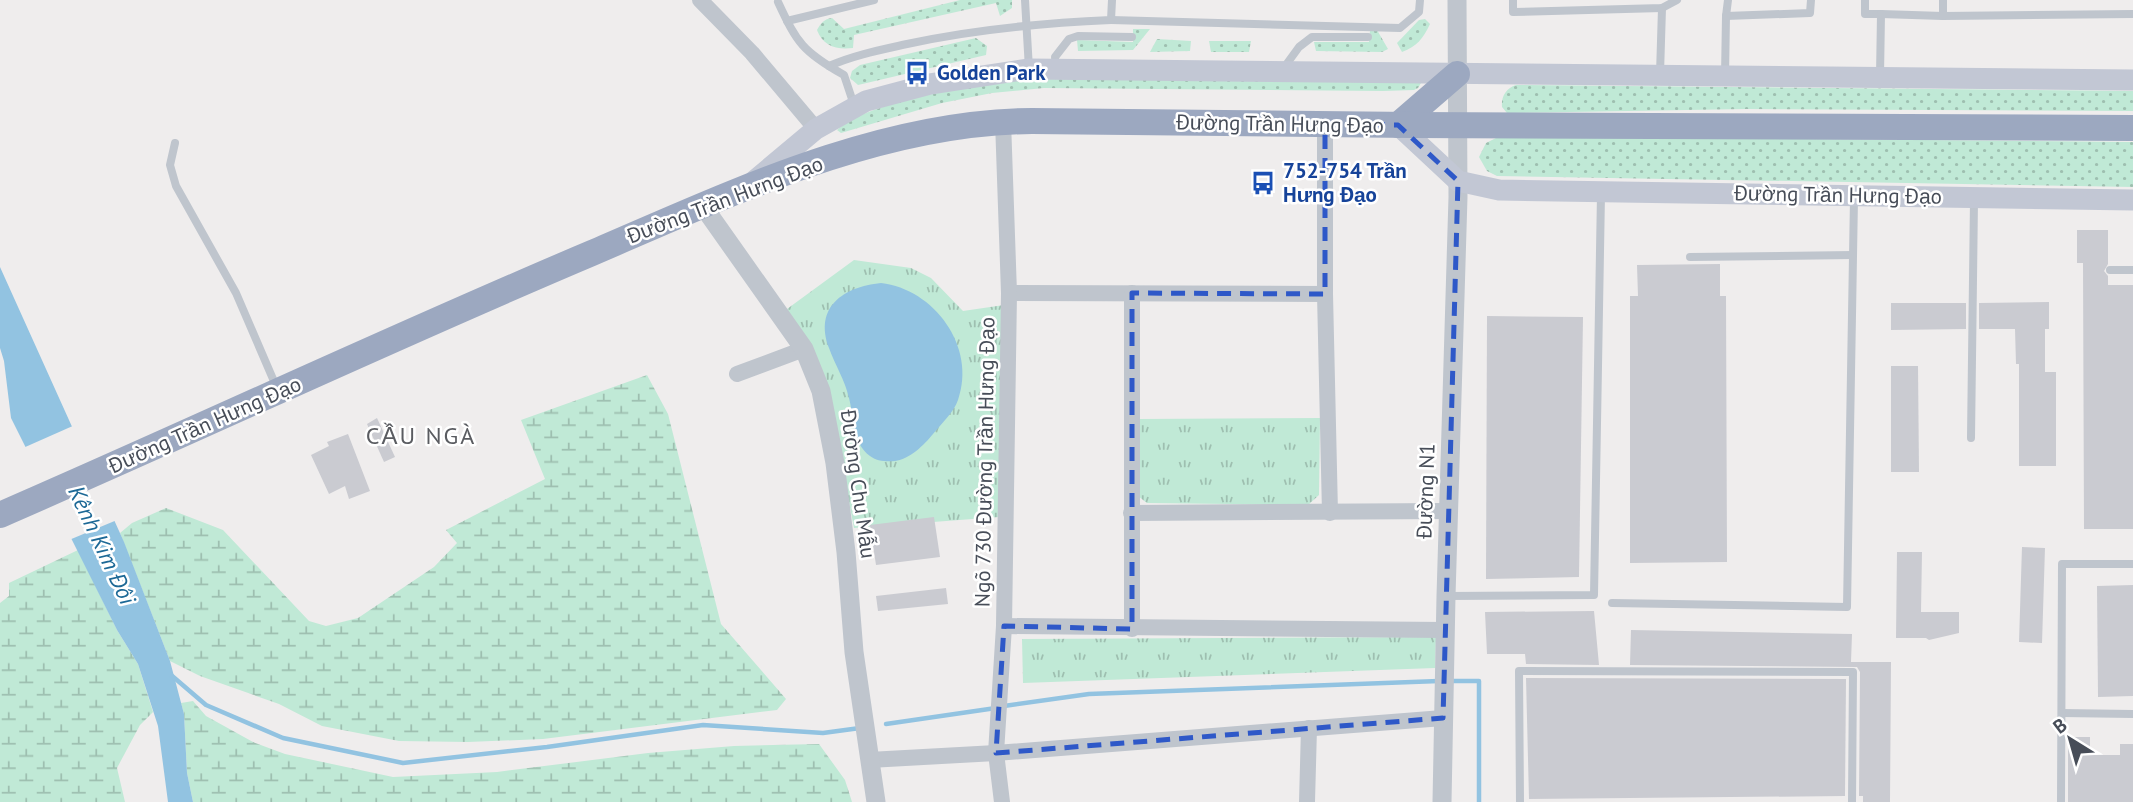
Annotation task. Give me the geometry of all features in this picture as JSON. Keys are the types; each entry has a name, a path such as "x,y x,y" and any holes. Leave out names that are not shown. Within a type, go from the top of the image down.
{"highway":[{"path":"1398,125 1457,74"},
{"name":"Đường Trần Hưng Đạo","path":"0,515 279,392 452,312 745,189 824,160 897,139 976,124 1003,121 2133,128"}],"main road":[{"path":"745,189 816,129 866,101 930,84 1029,69 2133,80"},
{"name":"Đường Trần Hưng Đạo","path":"1398,125 1458,181 1499,190 2133,200"}],"street":[{"name":"Đường N1","path":"1442,802 1458,181 1457,0"},
{"path":"702,1 752,53 816,129"},
{"name":"Ngõ 730 Đường Trần Hưng Đạo","path":"1002,802 996,745 1004,626 1009,293 1003,121"},
{"path":"1325,124 1325,294 1330,513"},
{"name":"Đường Chu Mẫu","path":"703,206 804,349 821,391 835,463 854,652 876,802"},
{"path":"1009,293 1325,294"},
{"path":"1132,293 1132,629"},
{"path":"737,374 804,349"},
{"path":"1131,513 1448,511"},
{"path":"1004,626 1445,630"},
{"path":"869,760 996,745 1309,729 1443,718"},
{"path":"1307,802 1309,729"}],"lane":[{"path":"787,21 874,0"},
{"path":"1025,0 1029,69"},
{"path":"1111,20 1112,0"},
{"path":"829,66 868,53 940,37 1026,24 1111,20 1400,28 1419,12 1420,0"},
{"path":"1513,0 1513,12 1662,8 1677,0"},
{"path":"1725,76 1728,0"},
{"path":"1726,16 1810,13 1811,0"},
{"path":"1866,0 1865,14 2133,15"},
{"path":"1943,0 1943,16"},
{"path":"778,2 799,43 844,75 855,107"},
{"path":"1660,74 1662,8"},
{"path":"1880,78 1881,14"},
{"path":"1056,69 1055,57 1069,39 1078,36 1132,37"},
{"path":"1281,71 1306,40 1312,37 1368,37"},
{"path":"175,143 170,164 176,186 236,293 279,392"},
{"path":"1446,596 1594,595 1601,191"},
{"path":"1612,603 1847,607 1854,195"},
{"path":"1971,438 1974,197"},
{"path":"1690,257 1853,255"},
{"path":"2110,270 2133,270"},
{"path":"2061,802 2062,564 2133,564"},
{"path":"1520,802 1518,671 1853,672 1852,802"},
{"path":"2062,713 2133,714"}],"highlighted area":[{"path":"1325,124 1398,125 1458,181 1443,718 996,753 1004,626 1132,629 1132,293 1325,294"}],"green space":[{"path":"960,0 1012,0 1012,8 1000,16 996,3 854,35 853,48 831,46 817,30 823,22 832,18 844,29"},
{"path":"1425,19 1430,24 1422,38 1402,52 1397,43 1419,20"},
{"path":"1133,29 1150,29 1133,50 1078,51 1077,40 1133,42"},
{"path":"1377,30 1388,49 1382,52 1316,51 1314,42 1369,42 1370,31"},
{"path":"976,38 987,46 986,55 858,85 850,78 852,71 860,65"},
{"path":"1157,39 1191,41 1190,51 1150,52"},
{"path":"1209,41 1251,41 1249,52 1211,52"},
{"path":"1058,76 1421,83 1414,90 1383,91 1044,88 992,93 942,103 841,133 837,130 855,118 910,99 975,86"},
{"path":"1516,85 2133,91 2133,111 1747,109 1507,113 1502,107 1503,96 1509,88"},
{"path":"1500,136 2133,142 2133,187 1497,176 1487,171 1479,157 1486,143"},
{"path":"854,260 911,268 931,278 963,311 1004,305 999,517 854,528 842,466 787,309"},
{"path":"647,375 668,414 721,624 786,699 777,710 543,739 399,741 322,726 279,704 200,676 170,661 120,533 132,523 166,508 223,530 309,621 326,626 358,618 434,567 457,543 446,530 545,479 521,420"},
{"path":"1320,418 1319,495 1308,505 1147,503 1138,496 1137,419"},
{"path":"78,550 117,630 138,664 153,712 140,725 117,768 125,802 0,802 0,603 9,596 9,583"},
{"path":"1436,637 1435,668 1023,683 1022,639"},
{"path":"193,701 206,716 253,742 285,754 393,777 497,772 648,753 734,746 819,744 845,780 852,802 193,802 187,773 181,703"}],"water":[{"name":"Kênh Kim Đôi","path":"0,267 124,542 170,661 184,714 187,773 193,802 168,802 158,726 138,664 117,630 11,418 0,348"},
{"path":"881,283 918,296 934,309 956,341 961,360 962,380 954,409 916,451 901,460 892,461 872,458 860,444 847,391 825,334 825,321 835,302 855,289"}],"pier":[{"path":"75,425 117,520 69,540 23,448"}],"building":[{"path":"2077,230 2108,230 2108,264 2104,271 2108,276 2108,285 2133,285 2133,529 2084,529 2083,263 2077,263"},
{"path":"1720,264 1720,296 1726,296 1727,562 1630,563 1630,296 1638,296 1637,265"},
{"path":"2049,302 2049,329 2045,329 2045,372 2056,372 2056,466 2019,466 2019,364 2016,364 2015,329 1979,329 1979,303"},
{"path":"1891,303 1966,303 1966,329 1891,330"},
{"path":"1487,316 1583,317 1579,577 1486,579"},
{"path":"1891,366 1918,366 1919,472 1891,472"},
{"path":"377,418 395,457 384,462 367,424"},
{"path":"348,434 370,491 349,499 345,486 329,494 311,455 329,446 327,442"},
{"path":"934,517 940,557 876,565 870,525"},
{"path":"2022,547 2045,548 2042,643 2019,642"},
{"path":"1897,552 1922,552 1921,612 1959,612 1959,633 1929,640 1896,638"},
{"path":"2133,585 2133,696 2098,697 2097,586"},
{"path":"946,588 948,604 878,611 876,596"},
{"path":"1594,611 1599,665 1526,664 1525,654 1487,654 1485,612"},
{"path":"1631,630 1852,634 1851,662 1891,662 1890,802 1863,802 1863,796 1859,796 1860,672 1857,667 1630,665"},
{"path":"1526,678 1846,679 1845,796 1529,799"},
{"path":"2068,737 2090,737 2090,755 2120,755 2120,744 2133,744 2133,802 2068,802"}],"waterway":[{"path":"171,675 206,705 283,738 403,763 547,747 703,725 823,733 860,728"},
{"path":"1004,706 1089,694 1439,681"},
{"path":"1451,681 1479,681 1479,802"},
{"path":"886,724 996,708"}],"place":[{"name":"Golden Park","path":"917,73"},
{"name":"752-754 Trần Hưng Đạo","path":"1263,183"}],"district":[{"name":"CẦU NGÀ","path":"421,436"}]}
